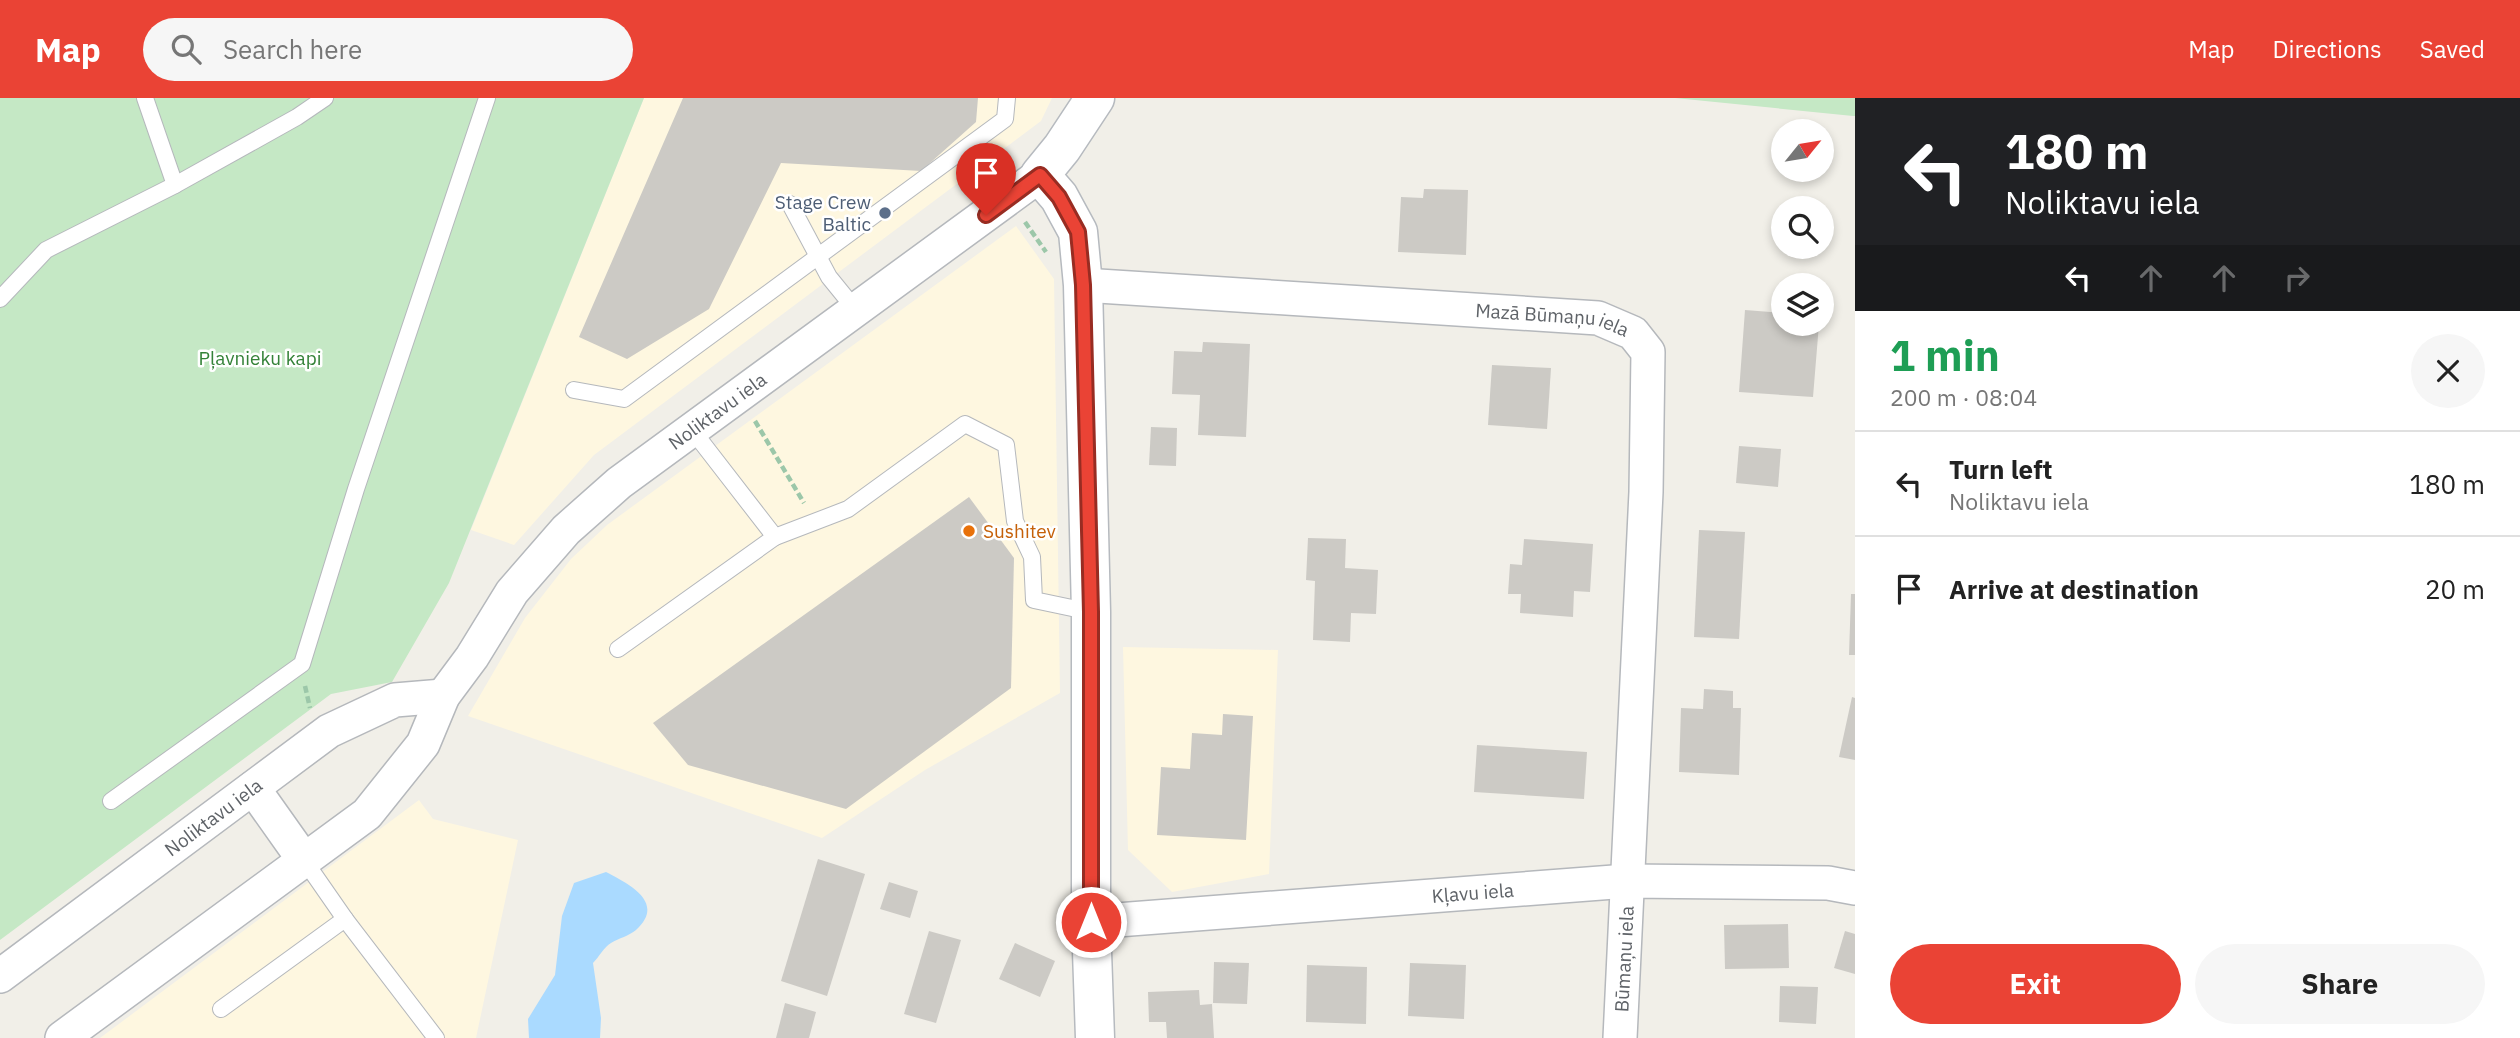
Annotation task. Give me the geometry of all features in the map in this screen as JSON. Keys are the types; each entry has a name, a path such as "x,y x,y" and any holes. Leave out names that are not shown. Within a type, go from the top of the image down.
{"street":[{"path":"1095,98 1062,149 1040,175 1059,197 1078,232 1083,285 1091,612 1091,922 1095,1038"},
{"name":"Noliktavu iela","path":"62,1038 367,814 423,744 443,696 472,657 512,592 566,530 619,483 1040,175"},
{"name":"Mazā Būmaņu iela","path":"1083,285 1598,318 1633,333 1648,352 1648,390 1627,881"},
{"name":"Noliktavu iela","path":"0,976 326,734 395,700 443,696"},
{"path":"253,788 304,860"},
{"name":"Kļavu iela","path":"1091,922 1627,881 1828,883 1855,888"},
{"name":"Būmaņu iela","path":"1620,1038 1627,881"}],"lane":[{"path":"145,98 175,185"},
{"path":"0,299 46,250 175,185 297,117 325,98"},
{"path":"111,801 302,664 356,489 487,98"},
{"path":"574,390 624,399 1005,118 1007,98"},
{"path":"790,204 829,277 855,309"},
{"path":"618,649 775,537 848,509 965,424 1006,445 1015,522 1032,557 1034,600 1091,612"},
{"path":"693,431 775,537"},
{"path":"304,860 345,919 436,1038"},
{"path":"221,1009 345,919"}],"path":[{"path":"740,396 814,522"},
{"path":"302,664 310,710 326,734"}],"shaded area":[{"path":"644,98 1052,98 1041,121 594,455 514,545 471,530"},
{"path":"1016,226 1054,279 1060,693 925,770 822,838 468,716 525,618 571,559 607,525"},
{"path":"1123,647 1278,650 1269,874 1172,892 1128,850"},
{"path":"419,800 433,819 518,840 476,1038 100,1038"}],"green space":[{"name":"Pļavnieku kapi","path":"0,98 644,98 449,583 392,682 331,694 0,940"},
{"path":"1675,98 1855,98 1855,116 1853,116"}],"water":[{"path":"606,872 633,888 646,902 647,911 636,930 608,945 593,963 601,1018 600,1038 529,1038 528,1019 555,975 562,916 574,883"}],"building":[{"path":"683,98 978,98 976,122 921,171 781,163 709,309 627,359 579,337"},
{"path":"1424,189 1468,190 1466,255 1398,252 1401,197 1423,198"},
{"path":"1745,310 1771,312 1771,336 1818,336 1813,397 1739,392"},
{"path":"1203,342 1250,344 1246,437 1198,435 1200,395 1172,394 1174,351 1202,352"},
{"path":"1492,365 1551,368 1547,429 1488,425"},
{"path":"1151,427 1177,428 1176,466 1149,465"},
{"path":"1739,446 1781,449 1778,487 1736,483"},
{"path":"969,497 1014,558 1011,688 846,809 688,765 653,723"},
{"path":"1699,530 1745,532 1739,639 1694,637"},
{"path":"1308,538 1346,539 1345,568 1378,570 1376,614 1351,613 1350,642 1313,640 1315,581 1306,580"},
{"path":"1524,539 1593,544 1590,592 1574,591 1573,617 1520,613 1521,594 1508,594 1510,564 1522,565"},
{"path":"1851,594 1855,594 1855,655 1849,655"},
{"path":"1704,689 1733,691 1733,708 1741,708 1739,775 1679,772 1681,708 1703,709"},
{"path":"1852,697 1855,698 1855,760 1839,757"},
{"path":"1223,714 1253,716 1246,840 1157,835 1161,767 1190,769 1192,733 1222,735"},
{"path":"1477,745 1587,752 1584,799 1474,792"},
{"path":"818,859 865,874 827,996 781,981"},
{"path":"889,882 918,891 910,918 880,909"},
{"path":"1788,924 1789,968 1725,969 1724,925"},
{"path":"929,931 961,940 936,1023 904,1014"},
{"path":"1845,931 1855,934 1855,974 1834,968"},
{"path":"1015,943 1055,961 1040,997 999,979"},
{"path":"1214,962 1249,963 1247,1004 1213,1003"},
{"path":"1410,963 1466,965 1464,1019 1408,1016"},
{"path":"1307,965 1367,967 1366,1024 1306,1022"},
{"path":"1780,986 1818,987 1816,1024 1779,1022"},
{"path":"1199,990 1200,1005 1212,1004 1214,1038 1167,1038 1166,1022 1149,1022 1148,992"},
{"path":"785,1003 816,1012 809,1038 776,1038"}],"place":[{"name":"Stage Crew Baltic","path":"885,213"},
{"name":"Sushitev","path":"969,531"}],"route":[{"path":"986,215 1040,175 1059,197 1078,232 1083,285 1090,584 1091,922"}]}
